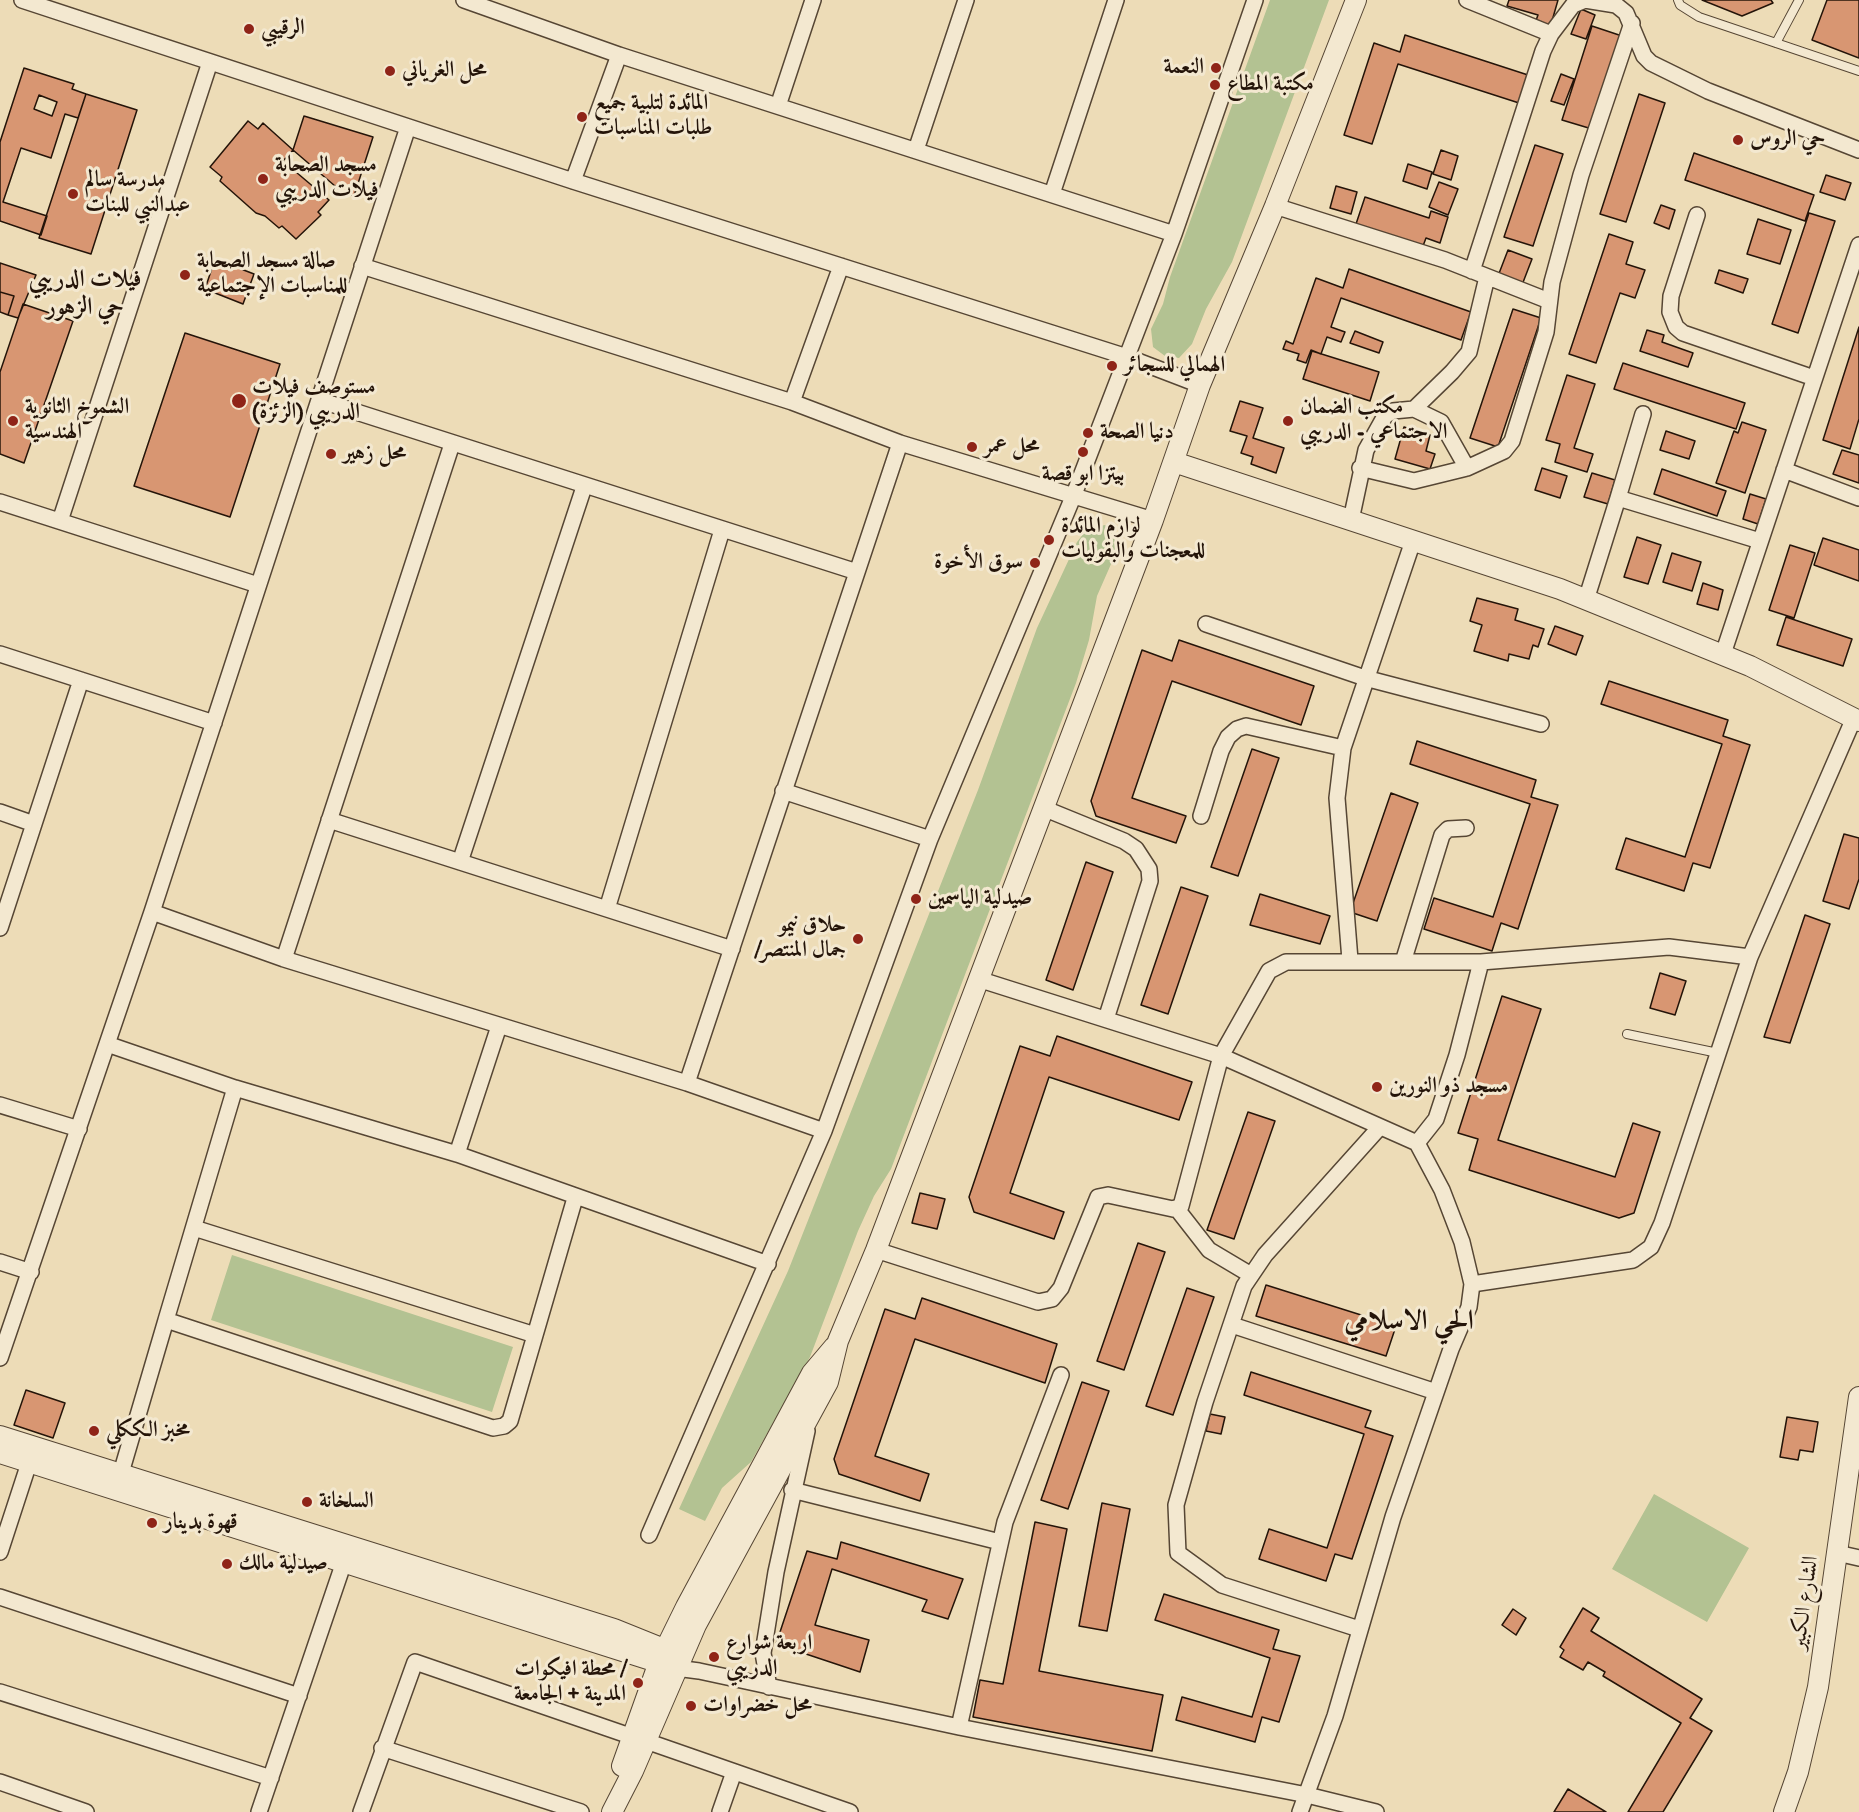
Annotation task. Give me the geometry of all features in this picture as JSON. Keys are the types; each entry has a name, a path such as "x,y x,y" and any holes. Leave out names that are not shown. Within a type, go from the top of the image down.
{"street":[{"path":"24,0 573,181 1127,357 1200,385"},
{"path":"464,0 619,55 1174,234"},
{"path":"778,106 813,0"},
{"path":"916,150 966,0"},
{"path":"1052,194 1116,0"},
{"path":"649,1535 824,1131 930,839 1073,497 1174,234 1255,0"},
{"path":"671,1659 810,1419 828,1382 838,1341 876,1250 1153,520 1200,385 1275,206 1356,0"},
{"path":"1467,0 1551,34"},
{"path":"1472,271 1551,34 1573,5 1585,0 1616,5 1626,13 1644,56 1651,63 1708,91 1859,150"},
{"path":"1360,468 1414,481 1467,468 1504,451 1512,441 1546,332 1550,312 1549,301 1581,175 1632,23"},
{"path":"573,181 619,55"},
{"path":"60,521 210,62"},
{"path":"0,1358 152,912 408,127"},
{"path":"1275,206 1472,271 1549,301"},
{"path":"1697,215 1671,296 1670,312 1676,327 1683,333 1814,378"},
{"path":"1722,654 1859,245"},
{"path":"362,266 792,402 900,443 1153,520"},
{"path":"792,402 840,266"},
{"path":"1414,409 1452,372 1468,352 1487,277"},
{"path":"319,400 584,487 857,572"},
{"path":"1351,520 1360,468 1366,450 1385,416 1393,411 1414,409 1441,422 1467,468"},
{"path":"1586,600 1643,414"},
{"path":"687,1083 900,443"},
{"path":"284,958 452,444"},
{"path":"1174,462 1413,540 1586,600 1750,666 1856,720 1750,957 1662,1223 1651,1247 1634,1260 1472,1284"},
{"path":"1784,470 1859,498"},
{"path":"460,862 584,487"},
{"path":"1618,498 1760,541"},
{"path":"0,502 258,585"},
{"path":"607,909 722,530"},
{"path":"1350,960 1338,817 1343,748 1413,540"},
{"path":"1206,624 1365,678 1541,724"},
{"path":"0,654 213,723"},
{"path":"0,928 81,680"},
{"path":"1201,816 1221,751 1228,737 1237,729 1246,726 1343,748"},
{"path":"783,791 930,839"},
{"path":"1043,808 1124,841 1136,849 1149,869 1150,881 1106,1020"},
{"path":"0,812 34,824"},
{"path":"329,820 732,949"},
{"path":"1403,962 1442,835 1448,830 1466,828"},
{"path":"152,912 284,958 687,1083 824,1131"},
{"path":"1177,1209 1183,1201 1221,1056 1269,971 1286,962 1350,960 1481,962 1669,947 1750,957"},
{"path":"1417,1143 1436,1119 1457,1055 1481,962"},
{"path":"978,979 1221,1056 1417,1143 1450,1211 1462,1242 1472,1284 1469,1307 1436,1392 1393,1517 1335,1716 1300,1812"},
{"path":"457,1154 499,1026"},
{"path":"107,1044 235,1088 457,1154 575,1198 768,1264"},
{"path":"121,1473 235,1088"},
{"path":"0,1106 79,1129"},
{"path":"1359,1629 1222,1585 1178,1553 1176,1505 1232,1324 1251,1275 1265,1255 1379,1128"},
{"path":"876,1250 1038,1302 1052,1299 1061,1288 1098,1197 1108,1195 1177,1209 1209,1250 1251,1275"},
{"path":"166,1320 493,1428 504,1426 510,1421 575,1198"},
{"path":"194,1228 535,1335"},
{"path":"0,1262 31,1272"},
{"path":"1232,1324 1436,1392"},
{"path":"615,1805 621,1767 639,1739 671,1659 812,1373 838,1341"},
{"path":"959,1726 999,1542 1061,1375"},
{"name":"الشارع الكبير","path":"1784,1812 1798,1772 1818,1687 1837,1553 1854,1470 1859,1397"},
{"path":"769,1687 764,1653 792,1490 810,1419"},
{"path":"0,1436 121,1473 346,1555"},
{"path":"0,1454 346,1555 614,1629 699,1671 959,1726 1307,1795 1376,1812"},
{"path":"0,1552 29,1463"},
{"path":"792,1490 999,1542"},
{"path":"1837,1553 1859,1558"},
{"path":"259,1812 346,1555"},
{"path":"0,1598 299,1696"},
{"path":"361,1812 412,1665 418,1661 734,1772 818,1807 850,1812"},
{"path":"0,1692 271,1778"},
{"path":"382,1748 581,1812"},
{"path":"720,1812 734,1772"},
{"path":"0,1782 86,1812"}],"lane":[{"path":"1678,0 1680,5 1699,17 1859,71"},
{"path":"1776,43 1799,0"},
{"path":"1627,1034 1718,1053"}],"green space":[{"path":"1270,0 1329,0 1232,262 1206,309 1192,344 1179,358 1165,356 1153,347 1151,329 1163,304 1170,277"},
{"path":"1105,525 1114,533 1117,544 1115,555 1097,596 1089,640 1076,683 891,1169 874,1196 858,1231 810,1357 751,1462 722,1488 705,1521 679,1509 788,1271 978,790 1037,628 1077,542 1087,529"},
{"path":"232,1255 513,1347 492,1412 211,1320"},
{"path":"1654,1494 1749,1548 1707,1622 1612,1569"}],"building":[{"path":"1509,0 1558,0 1550,28 1535,23 1538,15 1507,6"},
{"path":"1702,0 1771,0 1773,3 1742,16"},
{"path":"1827,0 1859,0 1859,58 1812,40"},
{"path":"1581,9 1595,15 1586,39 1571,34"},
{"path":"1592,26 1622,36 1592,129 1562,120"},
{"path":"1405,35 1528,75 1519,103 1398,64 1372,144 1344,135 1374,43 1400,52"},
{"path":"24,68 74,84 72,89 86,94 78,118 65,114 51,158 21,148 3,202 47,216 41,235 0,221 0,142","holes":["39,95 57,102 52,116 34,109"]},
{"path":"1561,74 1574,79 1564,105 1551,101"},
{"path":"86,94 137,110 91,254 39,238"},
{"path":"1639,94 1665,103 1626,222 1600,214"},
{"path":"304,116 373,137 354,196 342,192 293,150"},
{"name":"مسجد الصحابة فيلات الدريبي","path":"248,121 258,129 263,123 293,150 283,161 329,200 318,212 321,215 296,239 282,226 279,228 265,216 256,213 220,181 222,177 210,167"},
{"path":"1535,145 1563,154 1533,246 1504,237"},
{"path":"1441,150 1458,156 1451,180 1433,174"},
{"path":"1694,153 1814,195 1805,221 1685,180"},
{"path":"1408,164 1432,172 1427,189 1403,181"},
{"path":"1826,175 1851,183 1845,200 1820,192"},
{"path":"1439,182 1458,189 1448,215 1429,207"},
{"path":"1336,186 1357,192 1351,214 1330,208"},
{"path":"1365,197 1429,218 1431,211 1448,217 1440,243 1426,238 1423,246 1356,224"},
{"path":"1661,205 1675,210 1669,229 1654,223"},
{"path":"1809,213 1835,221 1798,333 1772,324"},
{"path":"1758,219 1791,230 1780,264 1747,254"},
{"path":"1609,234 1633,242 1626,264 1645,270 1635,298 1620,293 1596,363 1569,354"},
{"path":"1508,250 1532,259 1522,285 1498,276"},
{"path":"215,259 254,274 243,304 205,289"},
{"path":"0,263 36,275 18,318 8,315 14,296 0,292"},
{"path":"1349,269 1471,312 1461,340 1341,298 1331,327 1345,332 1341,342 1327,337 1321,354 1311,350 1306,363 1297,360 1299,354 1283,349 1286,341 1293,344 1316,278 1343,288"},
{"path":"1719,270 1748,279 1743,293 1715,283"},
{"path":"0,292 14,296 8,315 0,312"},
{"path":"23,304 73,321 24,463 0,454 0,372"},
{"path":"1513,309 1541,318 1498,447 1470,438"},
{"path":"1859,327 1859,419 1850,449 1823,440"},
{"path":"1647,330 1664,335 1662,342 1693,353 1688,367 1640,351"},
{"path":"1355,331 1383,342 1379,353 1350,343"},
{"path":"185,333 280,364 230,517 134,486"},
{"path":"1312,351 1379,372 1370,401 1303,379"},
{"path":"1623,363 1745,403 1736,429 1614,389"},
{"path":"1567,375 1595,384 1574,448 1593,454 1587,472 1555,462 1560,444 1546,440"},
{"path":"1240,401 1263,408 1253,438 1284,448 1276,473 1251,464 1253,457 1241,453 1247,436 1230,431"},
{"path":"1742,422 1766,430 1745,493 1716,483 1734,431 1738,433"},
{"path":"1404,427 1430,435 1426,451 1435,454 1430,469 1395,459"},
{"path":"1666,431 1695,441 1689,459 1660,450"},
{"path":"1842,450 1859,455 1859,483 1833,474"},
{"path":"1542,468 1567,476 1560,498 1535,490"},
{"path":"1662,469 1726,491 1717,516 1654,494"},
{"path":"1592,473 1615,480 1608,504 1584,497"},
{"path":"1750,494 1766,499 1758,524 1743,519"},
{"path":"1637,537 1661,545 1648,584 1624,577"},
{"path":"1823,538 1859,550 1859,581 1814,565"},
{"path":"1790,545 1815,553 1794,618 1769,610"},
{"path":"1672,553 1701,562 1692,591 1663,582"},
{"path":"1703,583 1723,590 1718,610 1697,604"},
{"path":"1477,598 1518,609 1515,620 1544,629 1538,647 1533,645 1529,659 1509,654 1508,661 1474,651 1482,625 1470,621"},
{"path":"1786,617 1852,639 1843,666 1777,645"},
{"path":"1555,626 1583,636 1576,655 1548,644"},
{"path":"1179,640 1314,686 1301,725 1172,681 1132,798 1186,816 1176,843 1096,816 1091,801 1142,650 1172,661"},
{"path":"1609,681 1728,720 1723,736 1750,745 1710,868 1693,863 1684,891 1616,869 1626,838 1685,857 1722,744 1601,704"},
{"path":"1417,741 1536,780 1531,797 1558,805 1518,929 1501,923 1492,951 1424,929 1434,898 1493,917 1530,804 1410,764"},
{"path":"1252,749 1279,758 1238,876 1211,867"},
{"path":"1391,793 1418,803 1377,921 1350,912"},
{"path":"1844,834 1859,838 1859,879 1849,909 1823,901"},
{"path":"1086,862 1113,872 1073,990 1046,980"},
{"path":"1181,887 1208,896 1168,1014 1141,1005"},
{"path":"1260,894 1330,916 1320,944 1250,925"},
{"path":"1805,915 1830,924 1790,1043 1764,1037"},
{"path":"1660,973 1686,981 1675,1015 1650,1008"},
{"path":"1502,996 1541,1009 1498,1140 1615,1177 1633,1123 1660,1132 1634,1213 1619,1218 1469,1170 1478,1139 1458,1133"},
{"path":"1057,1036 1192,1082 1179,1120 1049,1077 1010,1193 1064,1212 1054,1239 974,1212 969,1197 1020,1046 1050,1056"},
{"path":"1248,1112 1275,1121 1234,1239 1207,1230"},
{"path":"920,1193 945,1199 937,1229 912,1223"},
{"path":"1138,1243 1165,1252 1124,1370 1097,1361"},
{"path":"1266,1285 1396,1326 1386,1356 1256,1316"},
{"path":"1187,1288 1214,1297 1173,1415 1146,1406"},
{"path":"922,1298 1057,1344 1045,1383 915,1339 875,1456 929,1474 920,1501 839,1474 834,1459 885,1309 915,1319"},
{"path":"1251,1372 1371,1411 1365,1427 1393,1436 1352,1559 1335,1554 1326,1581 1259,1559 1269,1529 1327,1548 1364,1434 1244,1395"},
{"path":"1082,1382 1109,1391 1068,1509 1041,1500"},
{"path":"26,1390 65,1403 53,1438 14,1425"},
{"path":"1210,1414 1225,1417 1221,1434 1206,1431"},
{"path":"1787,1417 1818,1422 1813,1452 1800,1450 1798,1460 1780,1457"},
{"path":"1102,1503 1130,1509 1107,1631 1079,1626"},
{"path":"1035,1522 1067,1529 1039,1671 1163,1695 1152,1751 973,1717 980,1680 1003,1684"},
{"path":"841,1542 963,1579 948,1619 922,1611 927,1600 832,1569 815,1625 869,1640 860,1672 776,1644 807,1551 837,1559"},
{"path":"1164,1594 1279,1630 1273,1649 1300,1656 1279,1722 1262,1717 1255,1742 1176,1720 1182,1697 1252,1717 1270,1658 1155,1620"},
{"path":"1583,1608 1599,1618 1591,1631 1702,1699 1690,1718 1712,1731 1663,1812 1628,1812 1681,1723 1603,1676 1605,1672 1588,1662 1583,1670 1560,1657 1564,1650 1560,1647"},
{"path":"1513,1609 1526,1618 1516,1635 1502,1625"},
{"path":"1568,1789 1606,1812 1554,1812"}],"place":[{"name":"الرقيبي","path":"249,29"},
{"name":"النعمة","path":"1216,68"},
{"name":"محل الغرياني","path":"390,71"},
{"name":"مكتبة المطاع","path":"1215,85"},
{"name":"المائدة لتلبية جميع طلبات المناسبات","path":"582,117"},
{"name":"حي الروس","path":"1738,140"},
{"name":"مسجد الصحابة فيلات الدريبي","path":"263,179"},
{"name":"مدرسة سالم عبدالنبي للبنات","path":"73,194"},
{"name":"صالة مسجد الصحابة للمناسبات الإجتماعية","path":"185,275"},
{"name":"الهمالي للسجائر","path":"1112,366"},
{"name":"مستوصف فيلات الدريبي (الزئزة)","path":"239,401"},
{"name":"الشموخ الثانوية الهندسية","path":"13,421"},
{"name":"مكتب الضمان الاجتماعي - الدريبي","path":"1288,421"},
{"name":"دنيا الصحة","path":"1088,433"},
{"name":"محل عمر","path":"972,447"},
{"name":"بيتزا ابو قصة","path":"1083,452"},
{"name":"محل زهير","path":"331,454"},
{"name":"لوازم المائدة للمعجنات والبقوليات","path":"1049,540"},
{"name":"سوق الأخوة","path":"1035,563"},
{"name":"صيدلية الياسمين","path":"916,899"},
{"name":"حلاق نيمو /جمال المنتصر","path":"858,939"},
{"name":"مسجد ذو النورين","path":"1377,1087"},
{"name":"مخبز الككلي","path":"94,1431"},
{"name":"السلخانة","path":"307,1502"},
{"name":"قهوة بدينار","path":"152,1523"},
{"name":"صيدلية مالك","path":"227,1564"},
{"name":"اربعة شوارع الدريبي","path":"714,1657"},
{"name":"محطة افيكوات / المدينة + الجامعة","path":"638,1683"},
{"name":"محل خضراوات","path":"691,1706"}],"district":[{"name":"فيلات الدريبي حي الزهور","path":"85,295"},
{"name":"الحي الاسلامي","path":"1409,1323"}]}
